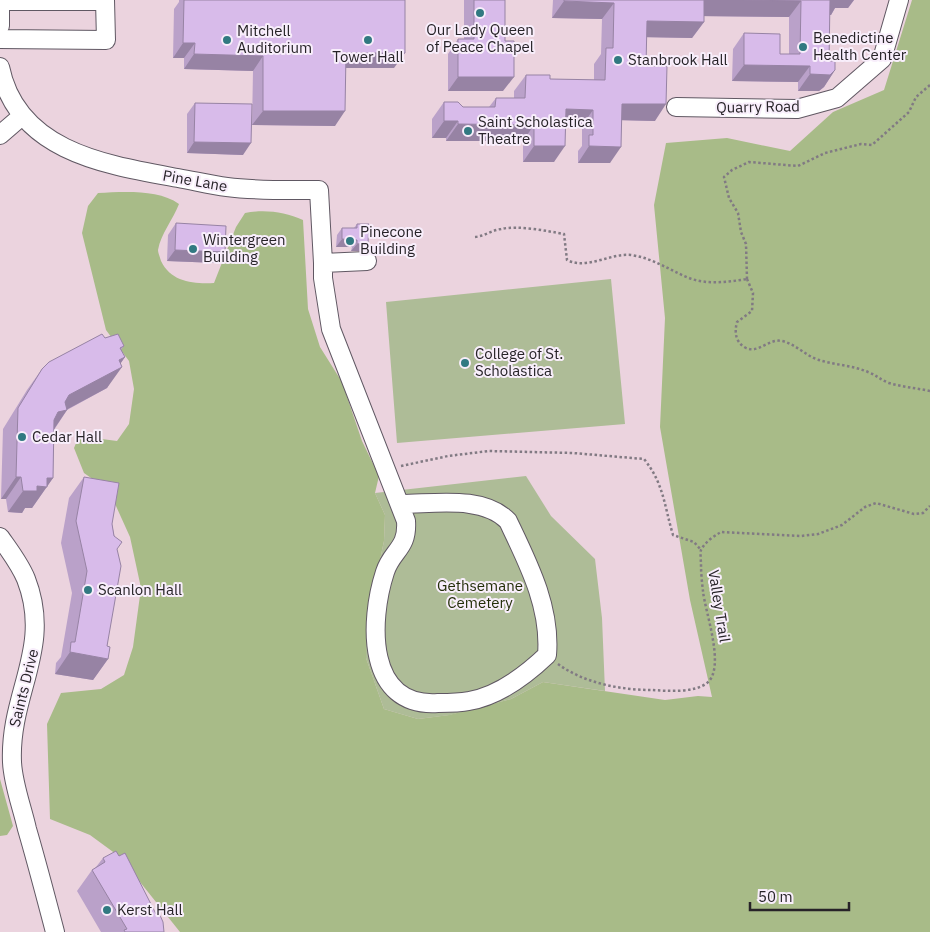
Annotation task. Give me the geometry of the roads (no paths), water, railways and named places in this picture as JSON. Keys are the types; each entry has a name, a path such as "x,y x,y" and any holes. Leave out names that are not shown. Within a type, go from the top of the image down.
{"lane":[{"path":"0,26 0,0 105,0 106,40 0,40"},
{"name":"Quarry Road","path":"676,107 797,109 837,98 882,59 899,0"},
{"name":"Pine Lane","path":"0,67 2,79 22,116 46,136 68,149 123,169 228,187 319,190 323,263"},
{"path":"0,135 22,116"},
{"path":"368,261 323,263 323,278 331,329 401,504 407,533 401,549 386,570 374,629 382,669 393,691 409,701 423,703 470,701 498,691 534,668 547,655 547,629 541,598 508,521 500,512 476,505 401,504"},
{"name":"Saints Drive","path":"0,537 25,577 36,614 36,642 6,742 54,932"}],"place":[{"name":"Our Lady Queen of Peace Chapel","path":"480,13"},
{"name":"Mitchell Auditorium","path":"227,40"},
{"name":"Tower Hall","path":"368,40"},
{"name":"Benedictine Health Center","path":"803,47"},
{"name":"Stanbrook Hall","path":"618,60"},
{"name":"Saint Scholastica Theatre","path":"468,131"},
{"name":"Pinecone Building","path":"350,241"},
{"name":"Wintergreen Building","path":"193,249"},
{"name":"College of St. Scholastica","path":"465,363"},
{"name":"Cedar Hall","path":"22,437"},
{"name":"Scanlon Hall","path":"88,590"},
{"name":"Kerst Hall","path":"107,910"}],"park label":[{"name":"Gethsemane Cemetery","path":"480,594"}]}
